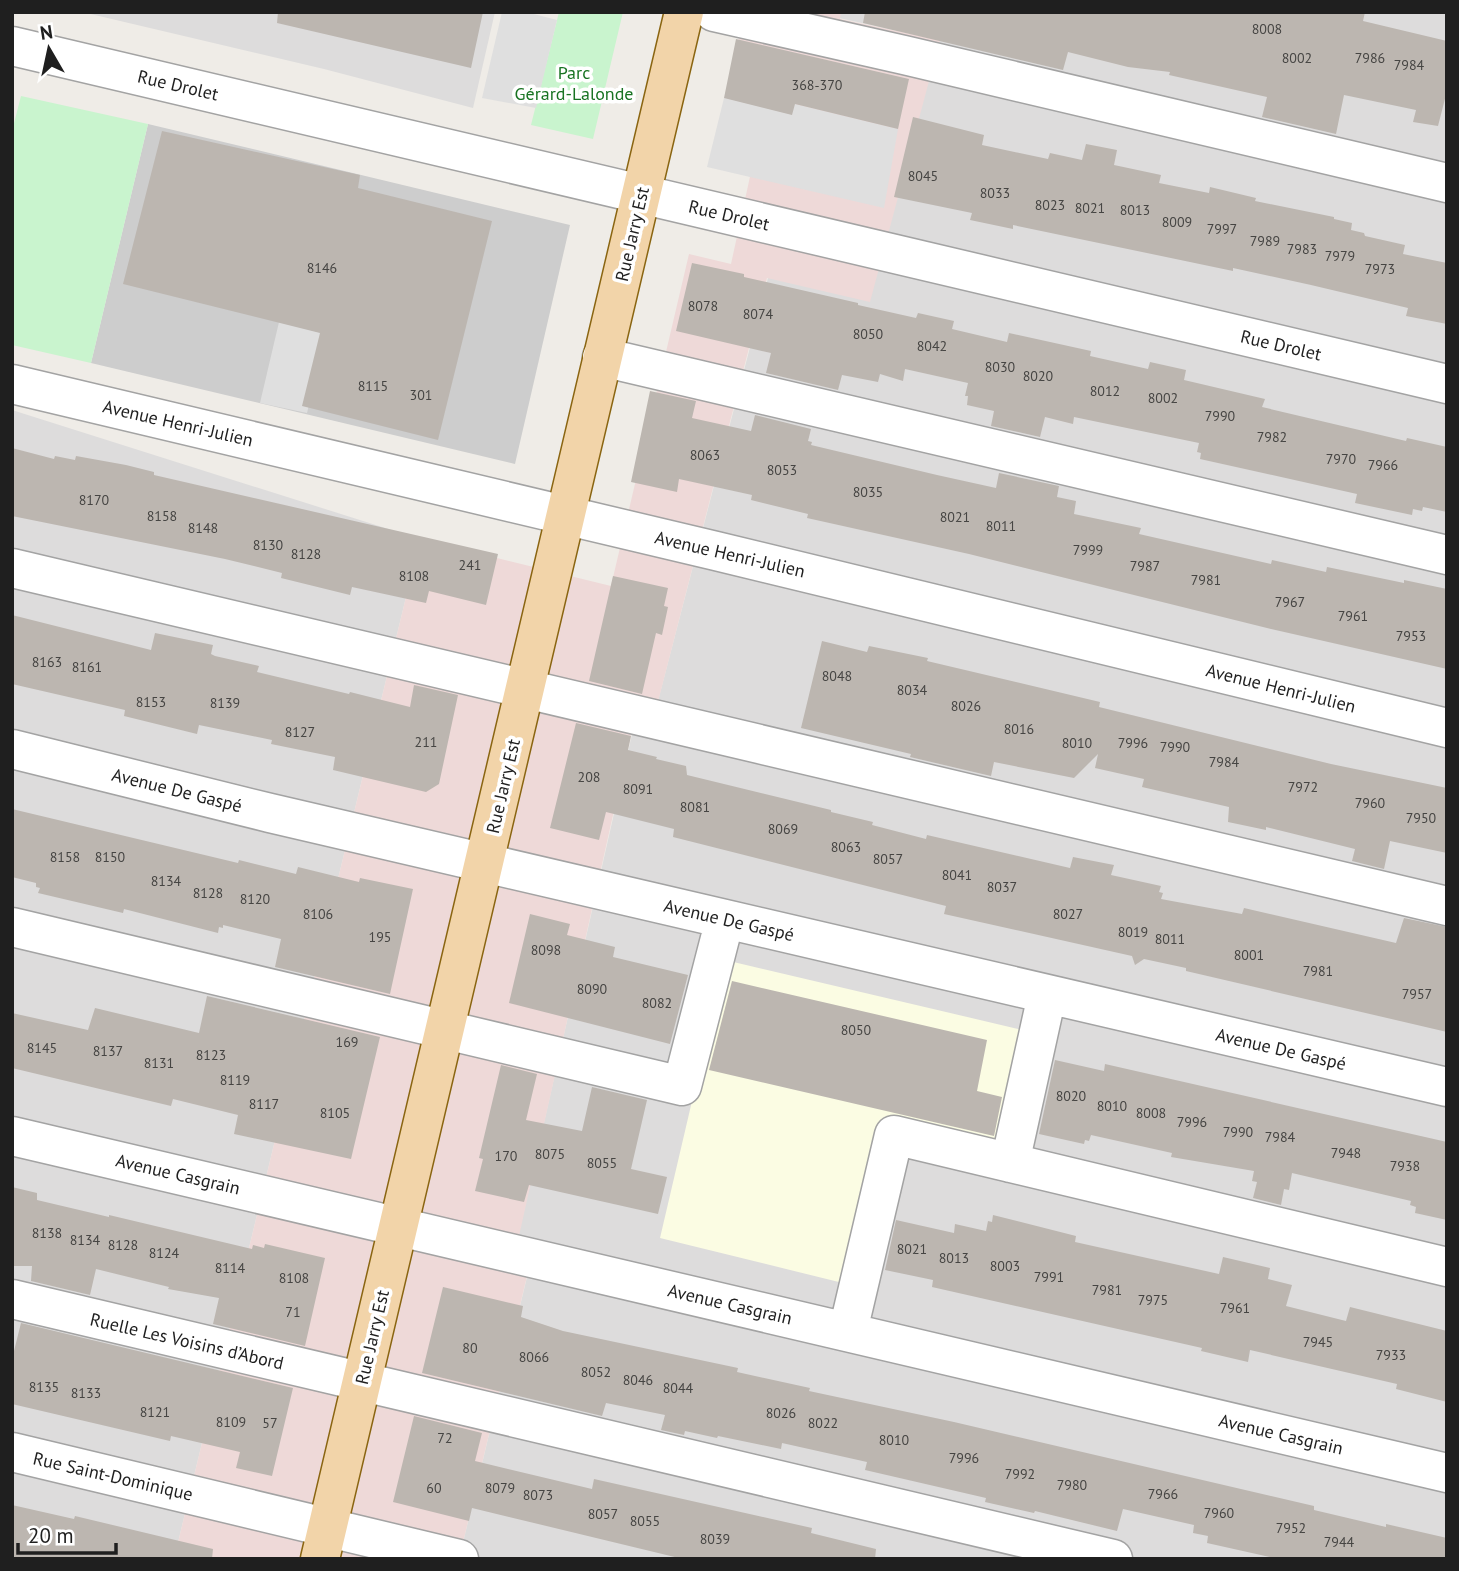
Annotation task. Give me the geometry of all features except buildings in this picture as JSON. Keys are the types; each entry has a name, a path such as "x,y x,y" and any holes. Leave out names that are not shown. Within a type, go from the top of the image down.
{"main road":[{"name":"Rue Jarry Est","path":"324,1543 684,12"}],"street":[{"path":"714,12 1447,183"},
{"name":"Rue Drolet","path":"14,54 641,195 1447,384"},
{"path":"602,357 1447,555"},
{"name":"Avenue Henri-Julien","path":"12,384 1447,728"},
{"path":"12,568 1447,906"},
{"name":"Avenue De Gaspé","path":"12,749 1047,995 1447,1087"},
{"path":"12,927 682,1086 725,919"},
{"path":"1010,1163 1047,995"},
{"path":"848,1331 894,1135 1447,1266"},
{"name":"Avenue Casgrain","path":"12,1136 1447,1474"},
{"name":"Ruelle Les Voisins d’Abord","path":"12,1299 1113,1559"},
{"name":"Rue Saint-Dominique","path":"12,1452 324,1543 460,1559"}],"shaded area":[{"path":"82,12 495,12 473,108 324,69"},
{"path":"502,12 526,12 557,20 536,108 482,98"},
{"path":"745,12 841,12 840,19 940,40 870,302 767,278 652,725 634,721 517,1245 534,1247 459,1559 174,1559 420,539 611,586 689,254 731,264 751,172 711,163"},
{"path":"841,12 1447,12 1447,1559 459,1559 534,1248 516,1246 635,721 652,724 768,278 939,40 839,18"},
{"path":"724,98 795,104 898,129 884,208 707,167"},
{"path":"148,124 570,225 515,464 91,363"},
{"path":"279,322 326,334 307,413 260,403"},
{"path":"12,410 420,539 174,1559 12,1559"},
{"path":"725,960 1031,1032 1006,1152 885,1124 847,1284 660,1238"}],"green space":[{"name":"Parc Gérard-Lalonde","path":"559,12 623,12 593,139 531,125"},
{"path":"21,96 148,124 91,363 12,345 12,131"}]}
